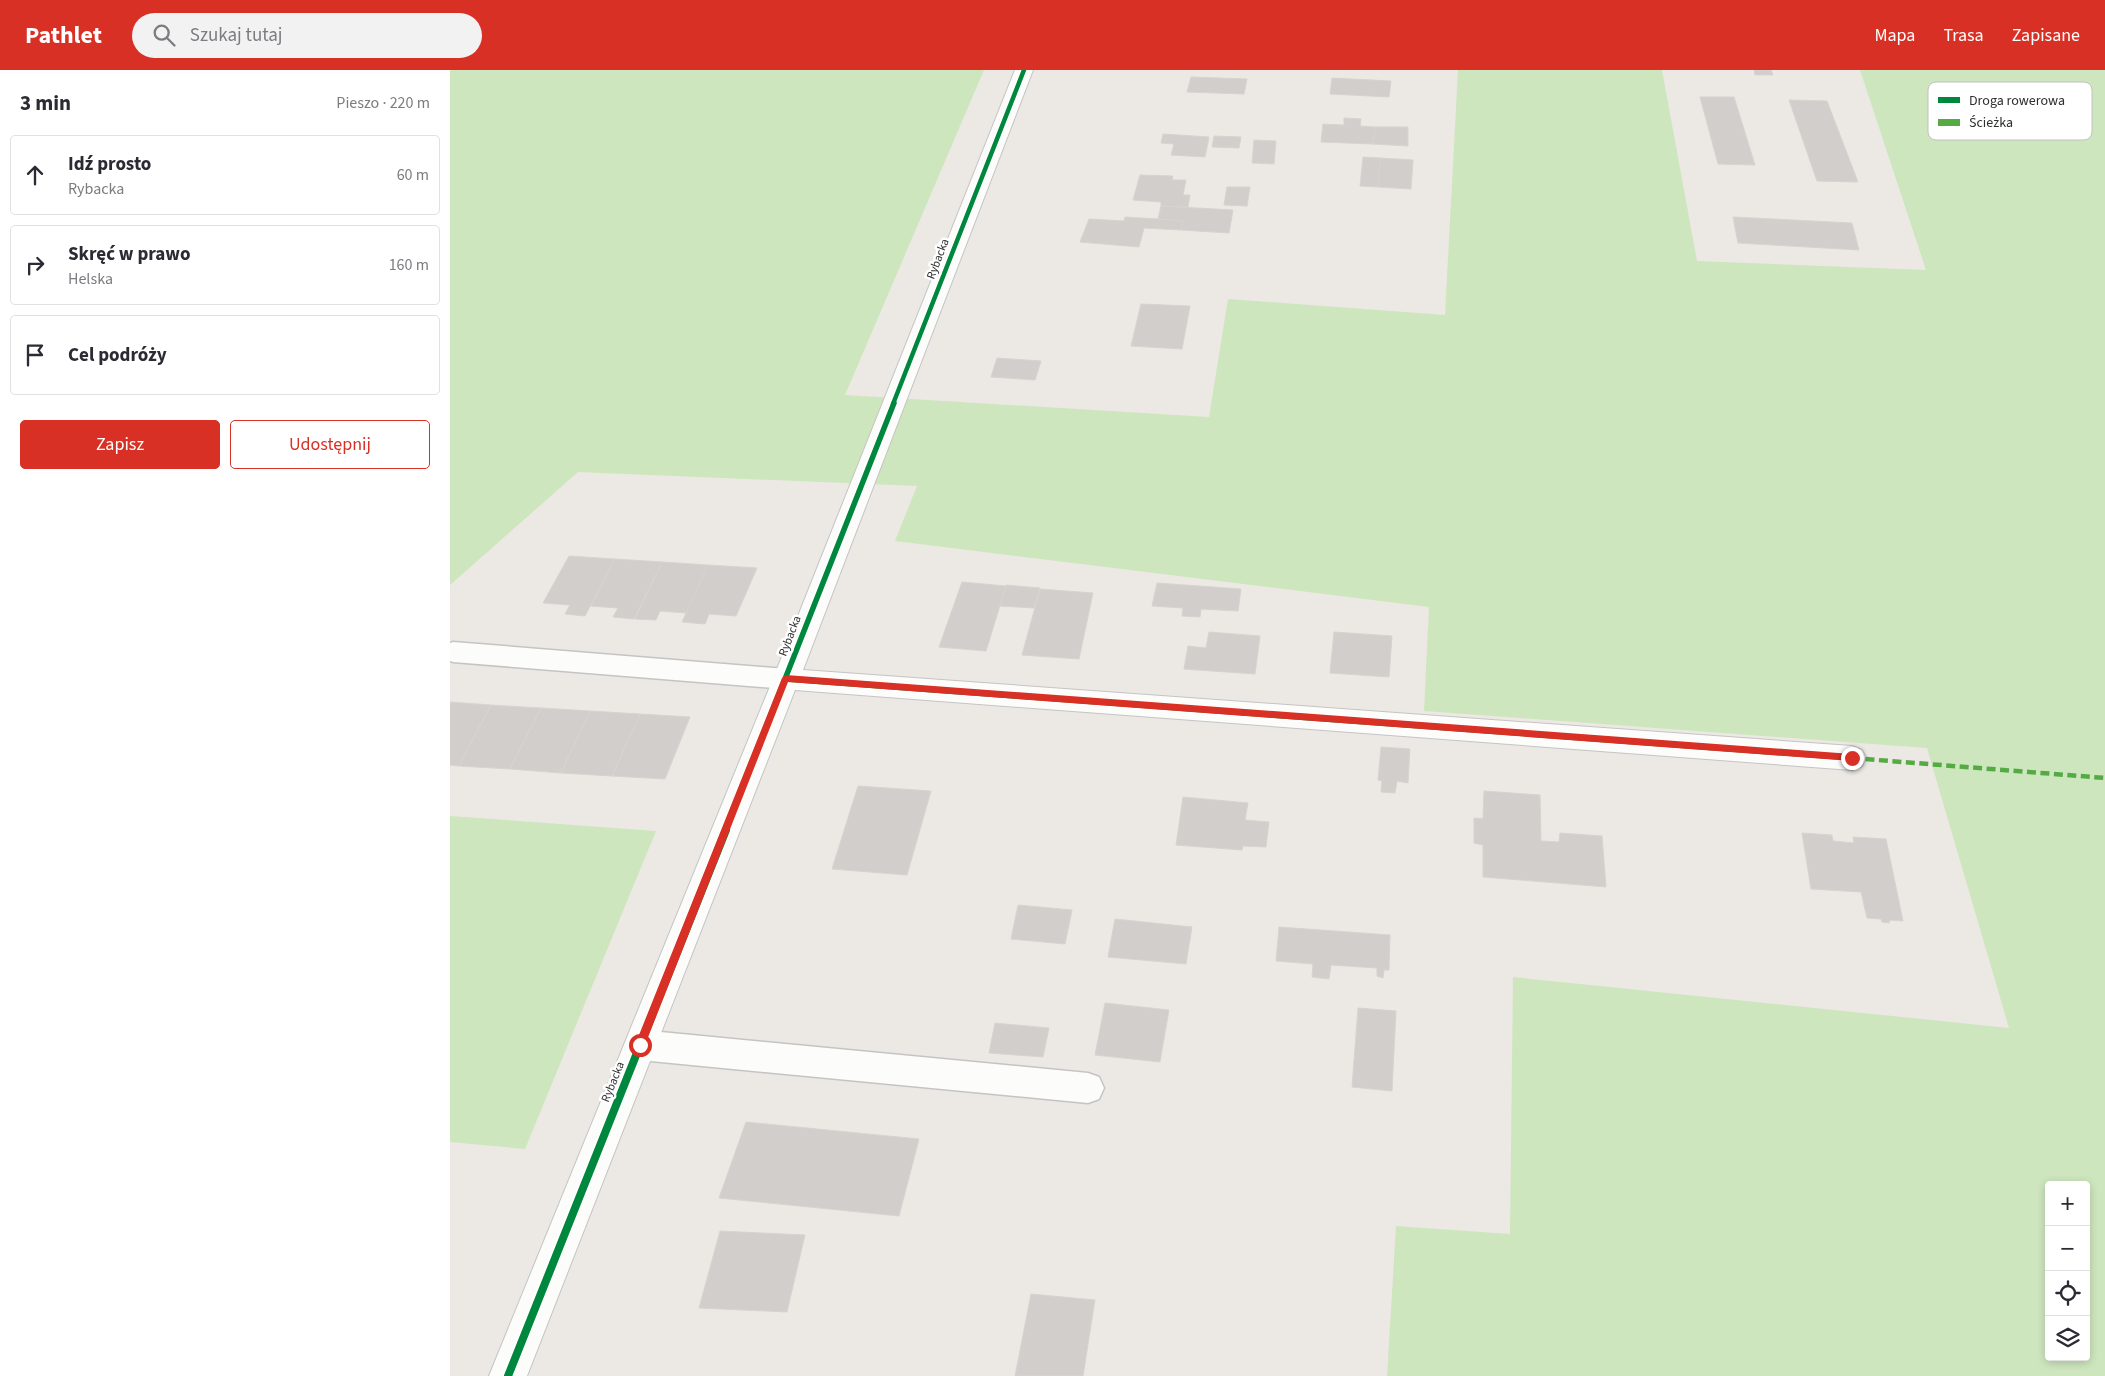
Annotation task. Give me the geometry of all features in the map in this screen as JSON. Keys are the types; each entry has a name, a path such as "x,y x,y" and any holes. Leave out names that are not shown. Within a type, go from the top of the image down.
{"street":[{"name":"Rybacka","path":"508,1376 786,678 1024,70"},
{"path":"786,678 1852,758"}],"lane":[{"path":"453,652 786,678"},
{"path":"640,1045 1088,1088"}],"green space":[{"path":"450,70 984,70 845,395 1209,417 1228,299 1445,315 1458,70 1662,70 1697,261 1926,270 1860,70 2105,70 2105,1376 1387,1376 1396,1226 1510,1234 1513,977 2009,1028 1927,748 1424,711 1429,607 895,541 917,486 578,472 450,585"},
{"path":"450,816 656,831 525,1149 450,1142"}],"building":[{"path":"1754,70 1771,70 1773,75 1755,75"},
{"path":"1191,77 1247,79 1244,94 1187,92"},
{"path":"1332,78 1391,81 1389,97 1330,94"},
{"path":"1700,97 1734,97 1755,165 1718,164"},
{"path":"1789,100 1827,101 1858,182 1817,181"},
{"path":"1344,118 1361,119 1360,126 1375,127 1373,144 1321,142 1323,124 1344,125"},
{"path":"1375,127 1408,127 1408,146 1373,144"},
{"path":"1163,134 1209,137 1205,157 1171,155 1174,144 1161,143"},
{"path":"1214,136 1241,137 1239,148 1212,147"},
{"path":"1254,140 1276,141 1274,164 1252,163"},
{"path":"1363,157 1380,158 1378,187 1360,186"},
{"path":"1380,158 1413,160 1411,189 1378,187"},
{"path":"1140,175 1173,176 1172,180 1186,180 1183,195 1190,195 1188,207 1161,206 1161,202 1133,200"},
{"path":"1227,187 1250,187 1247,206 1224,205"},
{"path":"1161,206 1233,210 1229,233 1181,230 1183,221 1158,219"},
{"path":"1125,217 1183,221 1181,230 1144,228 1139,247 1080,242 1089,219 1124,221"},
{"path":"1733,217 1852,223 1859,250 1738,243"},
{"path":"1141,304 1190,306 1182,349 1131,346"},
{"path":"997,358 1041,361 1035,380 991,377"},
{"path":"569,556 615,559 585,616 565,614 570,605 543,603"},
{"path":"615,559 662,562 634,619 613,617 618,608 591,606"},
{"path":"662,562 708,565 686,613 660,611 656,620 635,619"},
{"path":"708,565 757,568 736,616 709,614 705,624 682,622"},
{"path":"962,582 1006,586 986,651 939,647"},
{"path":"1157,583 1241,589 1238,611 1201,609 1200,617 1182,616 1183,608 1152,606"},
{"path":"1006,585 1040,588 1034,608 1000,606"},
{"path":"1040,589 1093,593 1079,659 1022,655"},
{"path":"1209,632 1260,636 1255,674 1184,669 1188,646 1206,648"},
{"path":"1334,632 1392,636 1389,677 1330,673"},
{"path":"450,702 491,705 459,766 450,765"},
{"path":"491,705 541,708 510,769 459,766"},
{"path":"541,708 590,711 561,773 510,769"},
{"path":"590,711 640,714 612,776 561,773"},
{"path":"640,714 690,717 665,779 612,776"},
{"path":"1381,747 1410,749 1408,783 1397,781 1395,793 1381,792 1382,781 1378,780"},
{"path":"858,786 931,791 907,875 832,869"},
{"path":"1484,791 1540,795 1541,841 1559,842 1560,833 1602,836 1606,887 1483,877 1483,845 1474,843 1474,818 1483,819"},
{"path":"1183,797 1248,803 1245,820 1269,822 1266,847 1243,846 1242,850 1176,845"},
{"path":"1802,833 1832,835 1833,841 1854,843 1853,837 1886,839 1903,921 1890,920 1889,923 1882,922 1881,919 1867,918 1861,892 1811,889"},
{"path":"1018,905 1072,910 1065,944 1011,939"},
{"path":"1115,919 1192,927 1186,964 1108,957"},
{"path":"1279,927 1390,935 1389,970 1384,970 1383,978 1377,976 1377,968 1331,965 1329,979 1312,977 1313,964 1276,961"},
{"path":"1105,1003 1169,1010 1160,1062 1095,1055"},
{"path":"1358,1008 1396,1011 1392,1091 1352,1087"},
{"path":"995,1023 1049,1028 1043,1057 989,1053"},
{"path":"746,1122 919,1139 899,1216 719,1198"},
{"path":"720,1231 805,1235 787,1312 699,1308"},
{"path":"1031,1294 1095,1300 1083,1376 1015,1376"}],"marked path":[{"path":"1852,758 2105,778"}],"cycle path":[{"path":"508,1376 786,679 1024,70"},
{"path":"786,679 1852,758"}],"route":[{"path":"640,1045 786,678 1852,758"}]}
